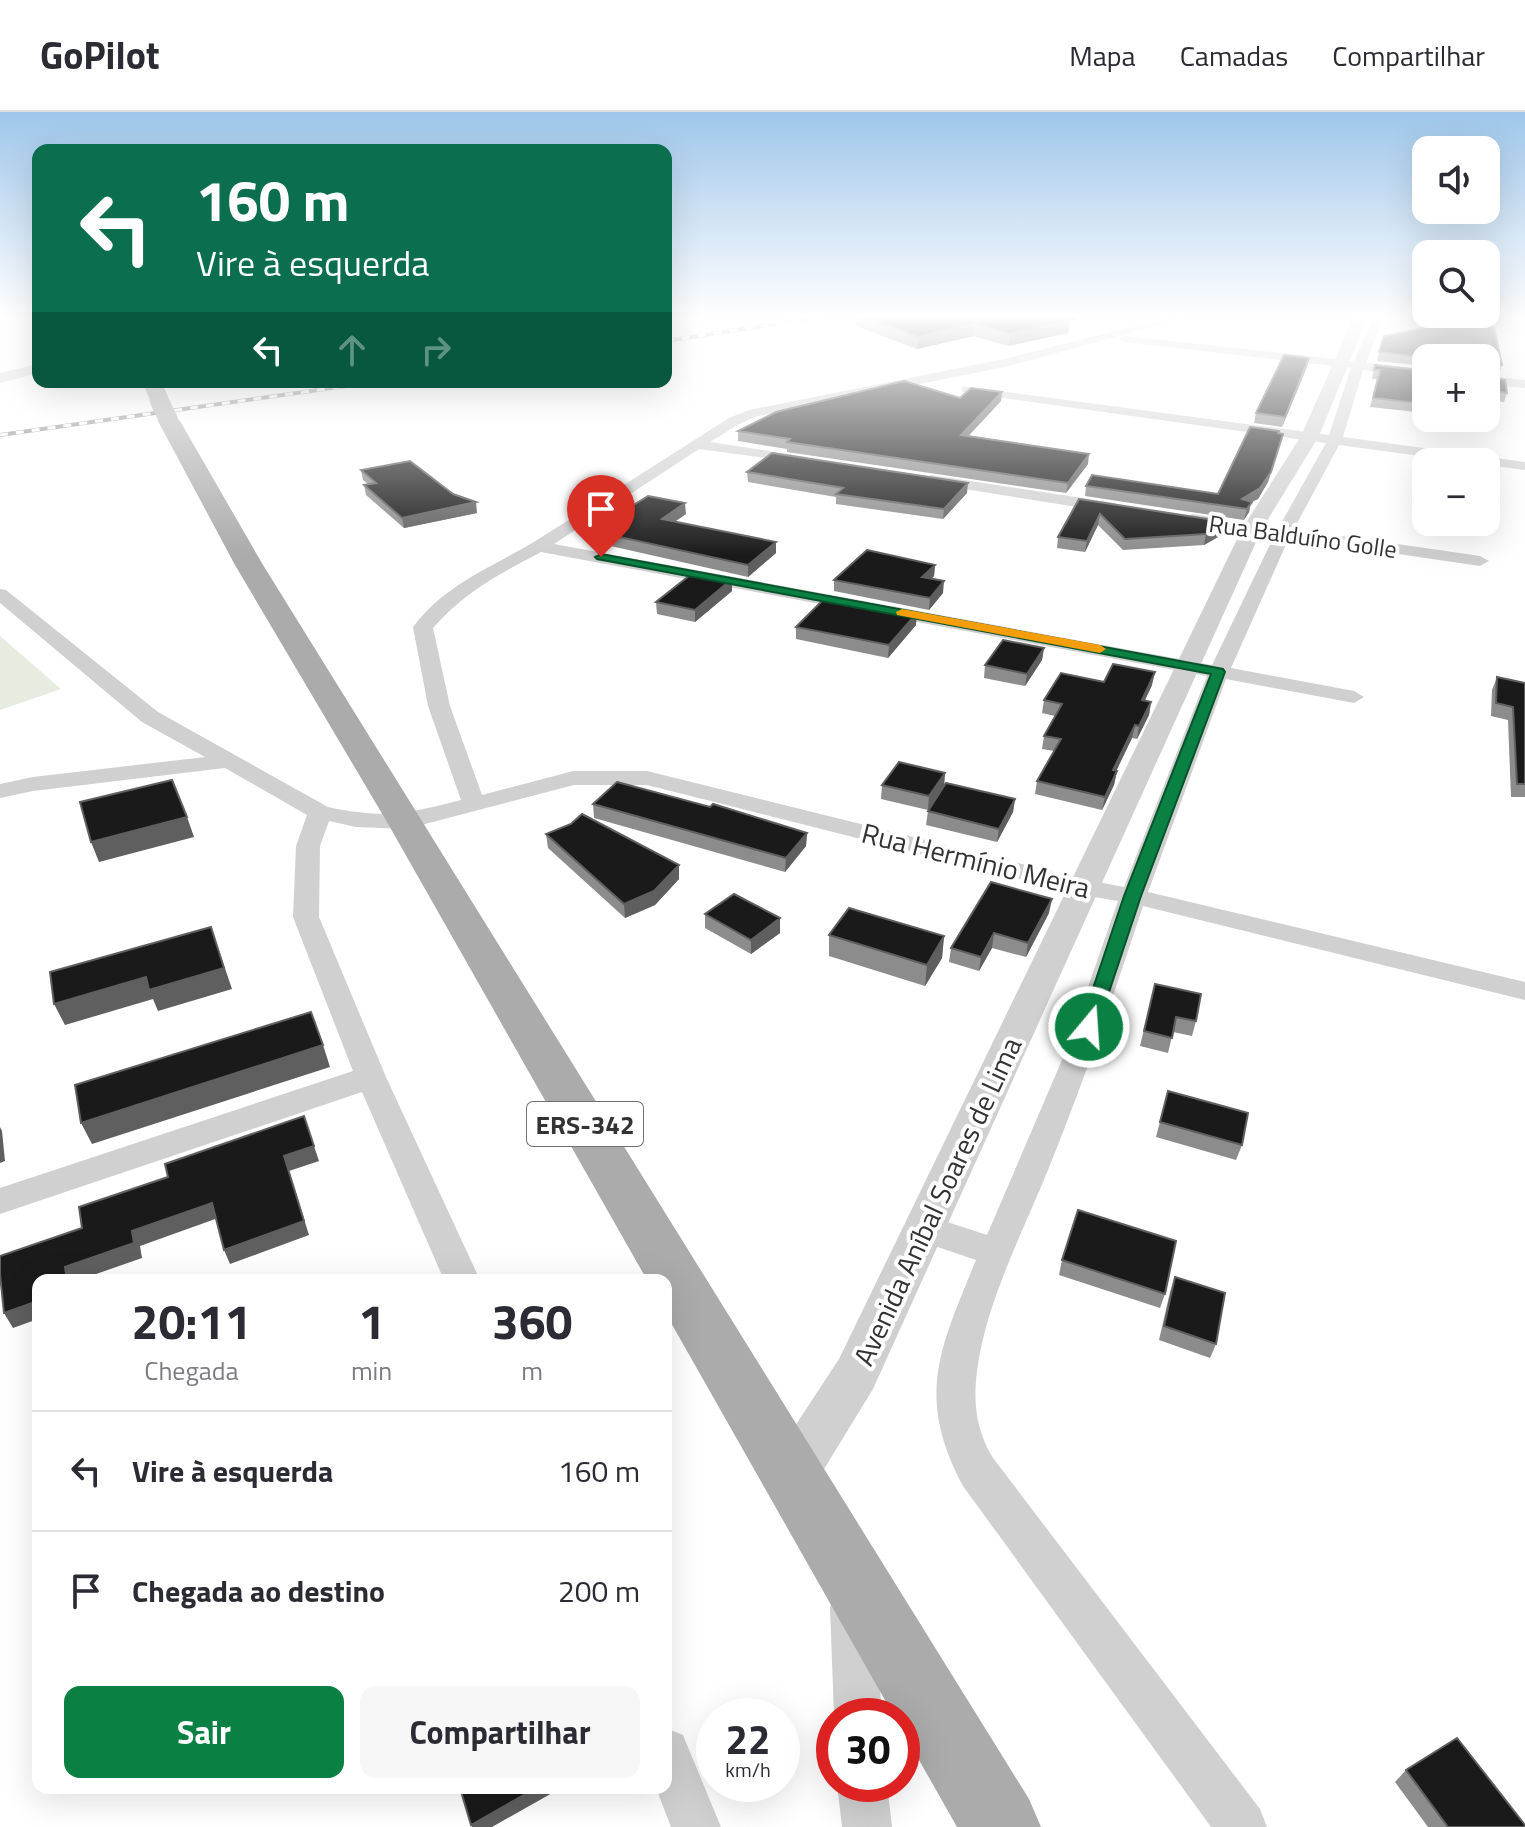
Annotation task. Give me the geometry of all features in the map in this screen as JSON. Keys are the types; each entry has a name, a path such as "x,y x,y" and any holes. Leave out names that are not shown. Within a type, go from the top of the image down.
{"main road":[{"name":"ERS-342","path":"160,401 249,565 406,822 1001,1827"}],"street":[{"path":"473,802 439,706 423,627 451,597 539,546 734,421 754,413 841,396"},
{"path":"1016,396 1525,466"},
{"name":"Avenida Aníbal Soares de Lima","path":"792,1475 856,1374 926,1229 1082,887 1283,534 1337,396"},
{"name":"Avenida Aníbal Soares de Lima","path":"1242,1827 978,1472 961,1438 956,1407 961,1348 1080,1053 1252,529 1322,438"},
{"path":"698,445 825,464"},
{"path":"920,478 1125,509"},
{"name":"Rua Balduíno Golle","path":"1173,517 1480,561"},
{"path":"539,546 1354,697"},
{"name":"Rua Hermínio Meira","path":"0,594 150,717 320,812 356,820 406,822 573,778 647,778 1082,887 1133,896 1525,991"},
{"path":"0,791 33,784 227,761"},
{"path":"320,812 308,846 306,917 371,1077 459,1274"},
{"path":"0,1201 371,1077"},
{"path":"926,1229 997,1253"},
{"path":"850,1574 857,1698"},
{"path":"672,1767 696,1827"},
{"path":"864,1802 867,1827"}],"shaded area":[{"path":"0,636 61,689 0,710"}],"building":[{"path":"842,396 998,396 961,435 1089,454 1068,483 787,442 790,439 738,431 776,412"},
{"path":"1264,396 1294,396 1285,417 1256,413"},
{"path":"1412,396 1412,402 1373,398"},
{"path":"1250,427 1283,434 1271,472 1260,488 1242,499 1252,502 1247,509 1086,486 1092,475 1218,494"},
{"path":"772,453 968,483 944,509 836,494 843,488 747,472"},
{"path":"410,461 453,494 476,502 402,518 364,485 376,483 361,470"},
{"path":"648,496 685,503 662,519 776,542 748,565 592,531"},
{"path":"1079,499 1227,522 1206,534 1125,539 1100,514 1087,541 1058,537"},
{"path":"867,550 935,565 922,577 944,581 930,598 834,580"},
{"path":"694,572 732,579 695,610 656,602"},
{"path":"827,596 917,613 889,645 796,627"},
{"path":"1003,640 1044,648 1027,674 985,665"},
{"path":"1113,664 1155,672 1142,700 1151,702 1139,726 1135,725 1113,770 1117,771 1105,797 1037,781 1061,739 1044,736 1062,704 1044,700 1061,673 1104,682"},
{"path":"1497,677 1525,683 1525,784 1517,784 1513,707 1496,703"},
{"path":"899,762 945,773 929,796 882,785"},
{"path":"172,780 187,817 91,842 80,802"},
{"path":"617,782 710,807 713,804 807,833 786,858 593,804"},
{"path":"946,783 1015,799 999,829 928,811"},
{"path":"582,814 679,865 654,891 624,904 546,834 571,824"},
{"path":"991,882 1052,899 1028,943 994,933 981,957 951,948"},
{"path":"734,894 780,918 751,940 705,914"},
{"path":"849,908 944,936 927,965 829,935"},
{"path":"211,927 224,968 149,990 146,977 54,1004 50,972"},
{"path":"1155,984 1201,994 1196,1021 1176,1017 1172,1038 1144,1031"},
{"path":"311,1012 323,1045 81,1123 75,1085"},
{"path":"1168,1091 1248,1113 1242,1145 1160,1122"},
{"path":"304,1116 314,1146 284,1156 304,1221 224,1250 212,1203 132,1231 134,1243 65,1267 66,1274 32,1274 32,1303 4,1313 0,1256 82,1228 79,1207 168,1177 165,1164"},
{"path":"1078,1210 1176,1241 1165,1294 1062,1260"},
{"path":"1175,1277 1225,1293 1216,1344 1164,1326"},
{"path":"1457,1738 1525,1827 1448,1827 1406,1770"},
{"path":"462,1794 525,1794 471,1825"}],"railway":[{"path":"0,435 276,396"}],"slow traffic":[{"path":"902,612 1100,649"}],"route":[{"path":"601,557 1219,672 1179,769 1089,1027"}]}
